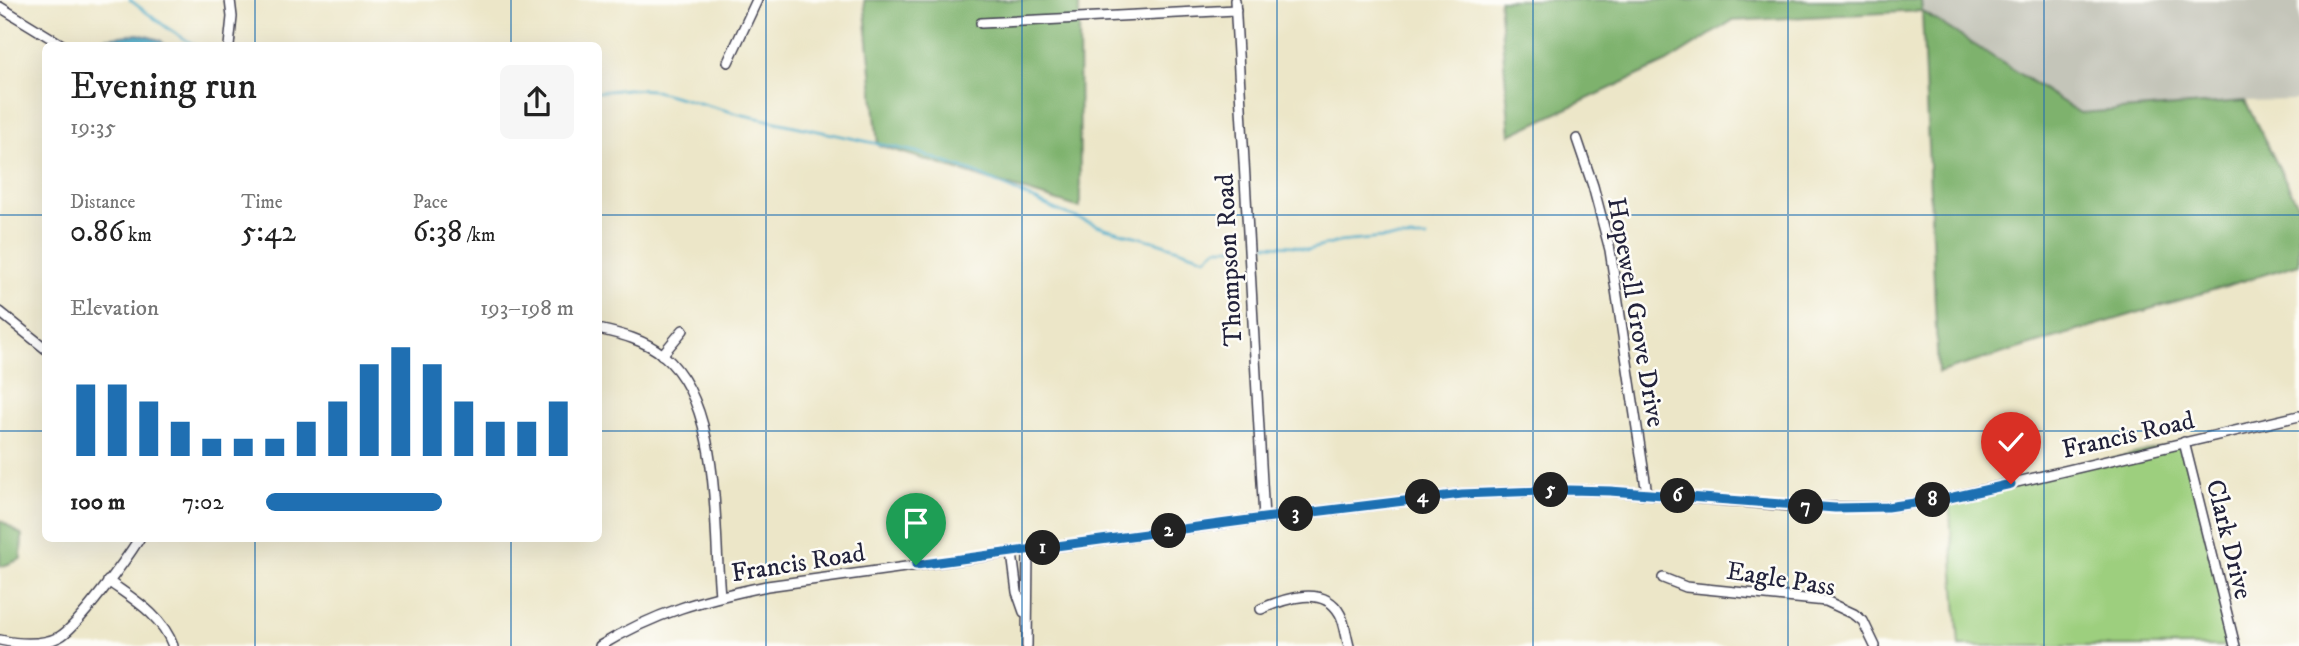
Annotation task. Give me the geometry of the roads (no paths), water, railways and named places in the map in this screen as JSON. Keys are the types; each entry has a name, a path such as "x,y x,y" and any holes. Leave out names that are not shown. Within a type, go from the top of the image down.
{"street":[{"path":"230,0 232,17 230,42"},
{"path":"728,62 757,0"},
{"path":"981,23 1236,5"},
{"name":"Thompson Road","path":"1236,5 1264,518"},
{"path":"0,7 57,42"},
{"name":"Hopewell Grove Drive","path":"1577,139 1594,186 1610,250 1647,494"},
{"path":"0,312 42,346"},
{"path":"602,330 641,342 662,355 685,380 704,421 711,466 720,596"},
{"path":"662,355 683,330"},
{"name":"Francis Road","path":"600,646 638,624 664,613 720,596 767,586 1012,552 1462,494 1570,490 1803,507 1887,507 1949,498 2299,416"},
{"name":"Clark Drive","path":"2184,442 2235,646"},
{"path":"0,640 33,644 60,637 85,612 137,542"},
{"path":"1027,646 1028,550"},
{"path":"1012,552 1017,592 1026,618"},
{"name":"Eagle Pass","path":"1663,578 1686,587 1826,601 1863,621 1875,646"},
{"path":"108,581 152,613 173,646"},
{"path":"1261,609 1301,596 1326,600 1340,614 1349,646"}],"water":[{"path":"138,34 162,42 102,42 105,38"}],"waterway":[{"path":"130,0 190,42"},
{"path":"602,92 652,90 739,114 916,152 976,173 1056,210 1105,228 1206,258 1217,248 1238,248"},
{"path":"1266,245 1295,246 1307,250 1339,242 1427,238"}]}
